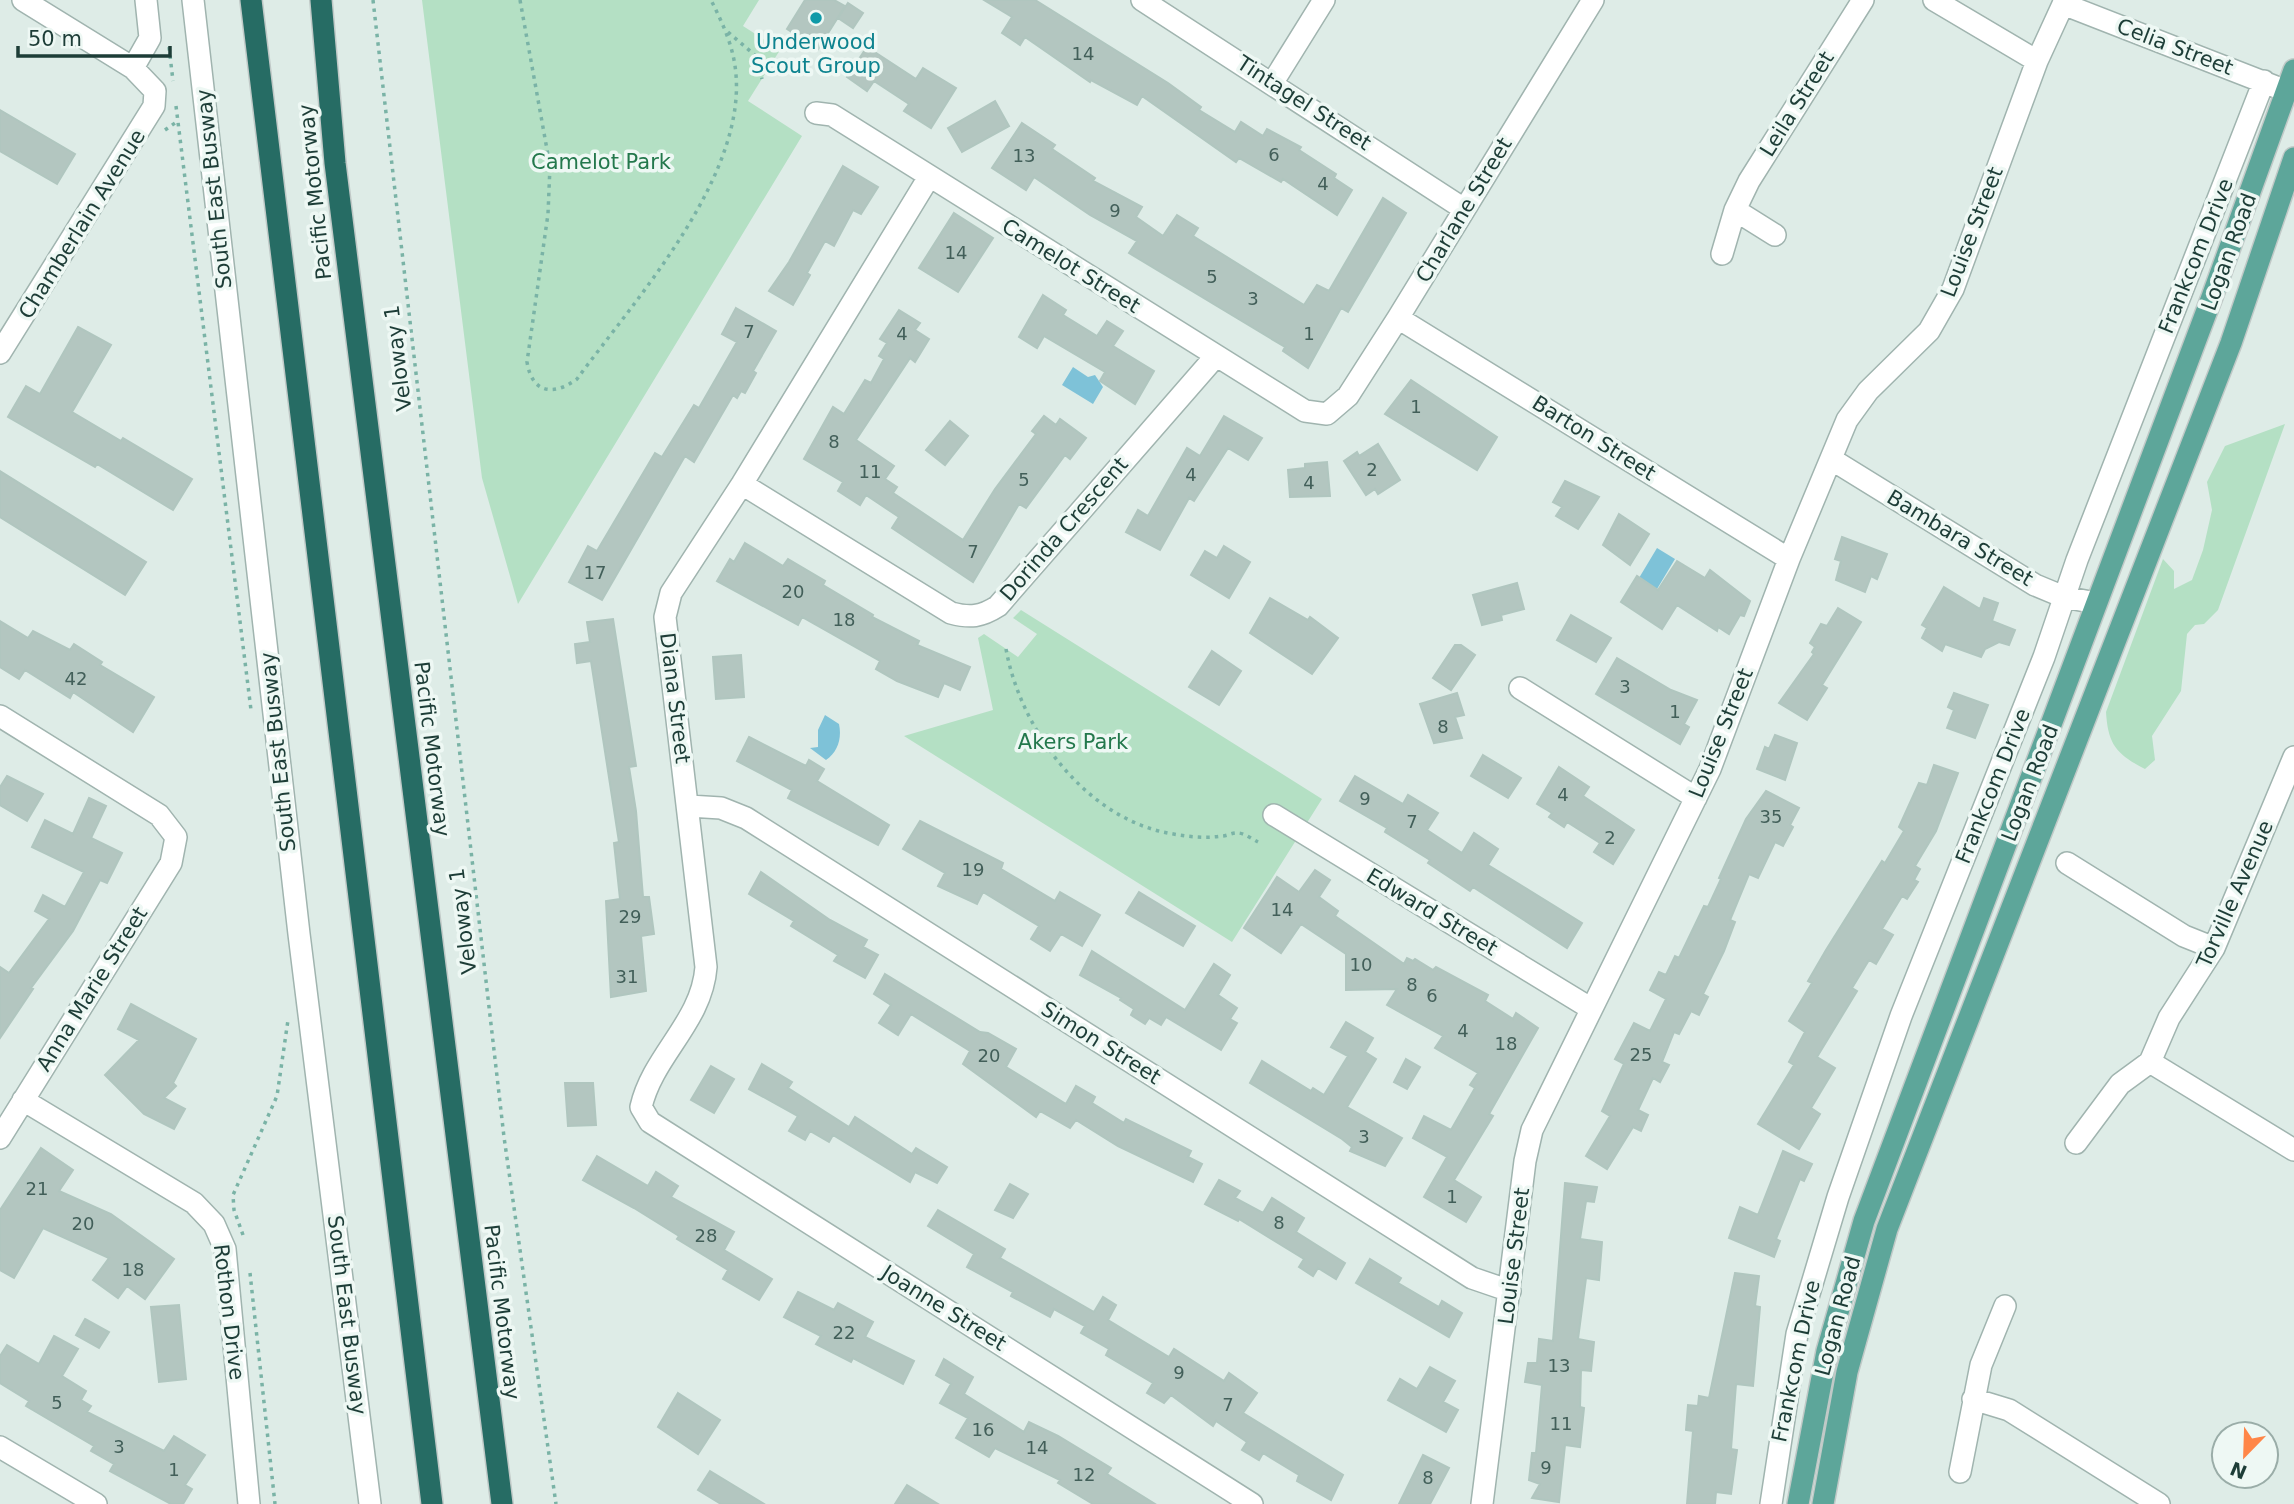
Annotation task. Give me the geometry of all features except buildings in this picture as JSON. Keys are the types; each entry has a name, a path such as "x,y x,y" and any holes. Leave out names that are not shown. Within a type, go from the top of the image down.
{"highway":[{"name":"Pacific Motorway","path":"251,0 432,1504"},
{"name":"Pacific Motorway","path":"321,0 336,177 502,1504"}],"main road":[{"name":"Logan Road","path":"1798,1504 1827,1351 1864,1221 2294,70"},
{"name":"Logan Road","path":"1823,1504 1846,1372 1887,1229 2231,343 2294,158"}],"street":[{"path":"23,0 164,90"},
{"path":"133,68 150,38 146,0"},
{"name":"South East Busway","path":"193,0 300,948 370,1504"},
{"name":"Tintagel Street","path":"1142,0 1273,82 1464,209"},
{"path":"1273,82 1324,0"},
{"name":"Charlane Street","path":"1328,414 1348,396 1398,318 1593,0"},
{"name":"Leila Street","path":"1722,254 1735,210 1749,181 1863,0"},
{"path":"1934,0 2037,61"},
{"name":"Louise Street","path":"1482,1504 1525,1161 1532,1130 1696,797 1789,559 1847,420 1861,401 1929,331 1953,289 2037,61 2064,2"},
{"name":"Celia Street","path":"2064,2 2287,91"},
{"name":"Frankcom Drive","path":"1771,1504 1788,1377 1822,1246 1901,1016 2039,670 2064,597 2264,81"},
{"name":"Chamberlain Avenue","path":"0,354 164,90"},
{"name":"Camelot Street","path":"816,113 832,115 1305,411 1328,414"},
{"name":"Diana Street","path":"641,1107 645,1091 696,1011 705,989 706,967 689,807 665,617 671,593 742,484 929,177"},
{"path":"1735,210 1775,235"},
{"name":"Barton Street","path":"1398,318 1789,559"},
{"name":"Dorinda Crescent","path":"742,484 951,613 968,618 985,614 998,606 1215,357"},
{"name":"Bambara Street","path":"1830,459 2021,577 2064,597 2096,603"},
{"path":"1521,688 1696,797"},
{"name":"Anna Marie Street","path":"0,716 159,815 176,837 171,863 0,1138"},
{"name":"Torville Avenue","path":"2150,1062 2169,1018 2214,948 2294,757"},
{"name":"Simon Street","path":"689,807 721,808 746,818 1472,1278 1510,1291"},
{"name":"Edward Street","path":"1274,815 1590,1008"},
{"path":"2067,863 2184,936 2214,948"},
{"path":"2076,1143 2120,1084 2150,1062 2294,1150"},
{"name":"Rothon Drive","path":"23,1100 194,1203 214,1224 225,1250 249,1504"},
{"name":"Joanne Street","path":"641,1107 650,1122 1252,1504"},
{"path":"1959,1472 1981,1365 2005,1306"},
{"path":"1973,1399 2010,1410 2159,1504"},
{"path":"0,1447 96,1504"}],"path":[{"name":"Veloway 1","path":"373,0 504,1137 556,1504"},
{"path":"520,0 550,166 548,214 527,344 529,373 537,385 547,390 563,390 578,379 704,199 721,164 736,99 734,62 726,30 711,0"},
{"path":"726,30 757,57 762,79"},
{"path":"164,90 168,39"},
{"path":"175,99 251,713"},
{"path":"1006,649 1010,671 1022,700 1056,758 1113,813 1131,823 1164,832 1192,837 1238,833 1258,842"},
{"path":"246,1246 234,1210 233,1195 277,1096 289,1015"},
{"path":"250,1272 275,1504"}],"green space":[{"name":"Camelot Park","path":"422,0 759,0 743,26 780,50 748,101 802,136 518,604 482,478"},
{"path":"2285,424 2218,610 2204,624 2195,625 2187,634 2181,691 2152,736 2155,760 2145,769 2115,747 2106,712 2163,559 2174,571 2174,589 2192,580 2203,550 2212,510 2207,482 2225,446"},
{"name":"Akers Park","path":"1021,610 1322,799 1232,942 904,736 993,710 978,638 984,634 1018,657 1037,634 1013,618"}],"water":[{"path":"1073,367 1088,377 1095,375 1103,387 1093,404 1062,385"},
{"path":"1657,548 1675,559 1657,589 1639,578"},
{"path":"825,715 839,724 840,734 836,749 826,760 810,748 818,747 818,730"}],"place":[{"name":"Underwood Scout Group","path":"816,18"}]}
